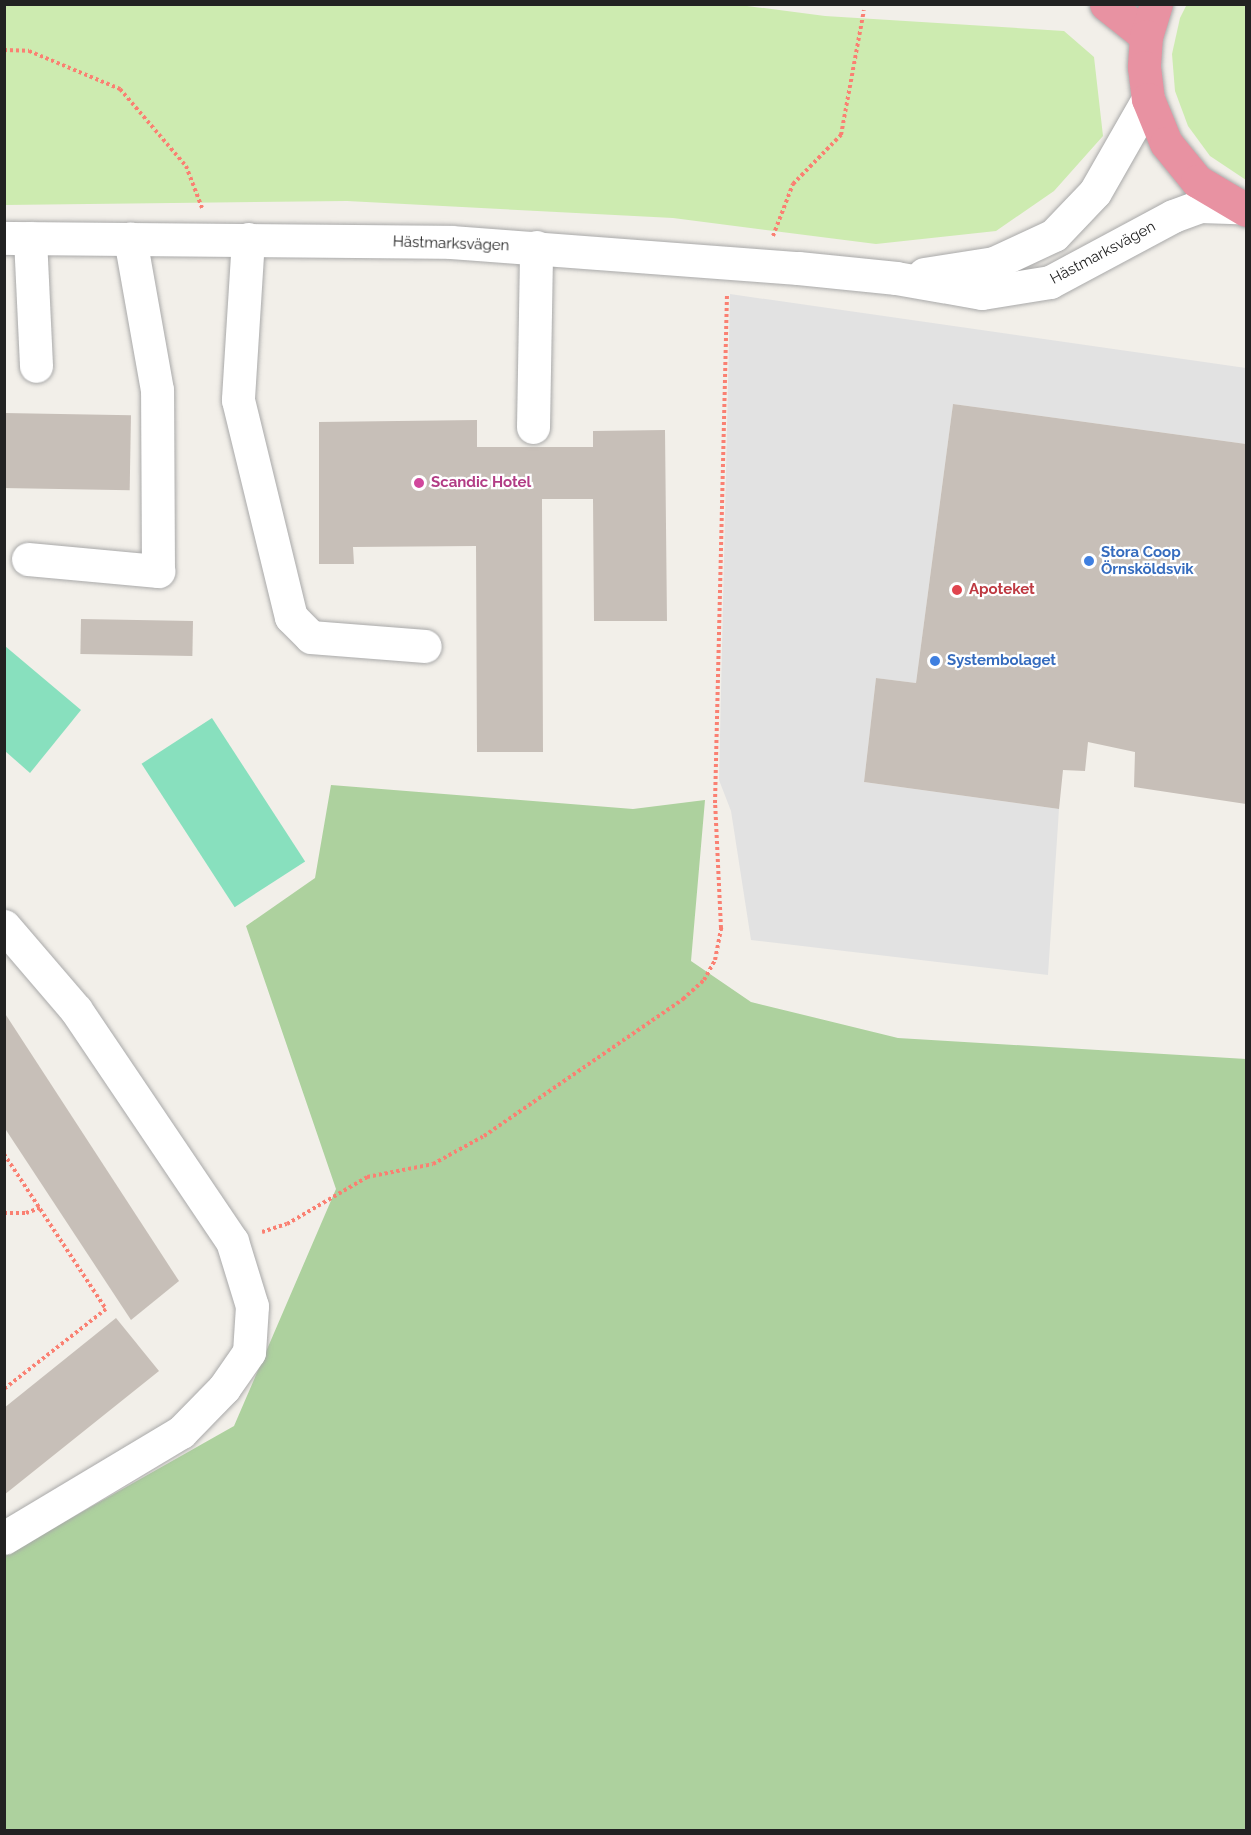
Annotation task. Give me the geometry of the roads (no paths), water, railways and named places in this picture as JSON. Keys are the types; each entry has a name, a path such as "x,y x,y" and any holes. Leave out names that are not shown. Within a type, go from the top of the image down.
{"highway":[{"path":"1106,4 1146,36"},
{"path":"1156,4 1146,36 1144,67 1148,99 1166,143 1197,181 1242,208"}],"street":[{"name":"Hästmarksvägen","path":"896,278 994,263 1054,235 1095,192 1148,99"},
{"name":"Hästmarksvägen","path":"17,238 248,238 536,248 896,278 982,293 1050,282 1173,216 1200,206 1242,208"},
{"path":"17,238 36,366"},
{"path":"28,559 158,571 158,390 130,238"},
{"path":"248,238 238,400 291,617 311,637 425,646"},
{"path":"533,427 536,248"},
{"path":"4,926 76,1010 232,1241 252,1306 249,1352 224,1388 181,1432 4,1538"}],"place":[{"name":"Scandic Hotel","path":"419,483"},
{"name":"Stora Coop Örnsköldsvik","path":"1089,561"},
{"name":"Apoteket","path":"957,590"},
{"name":"Systembolaget","path":"935,661"}]}
